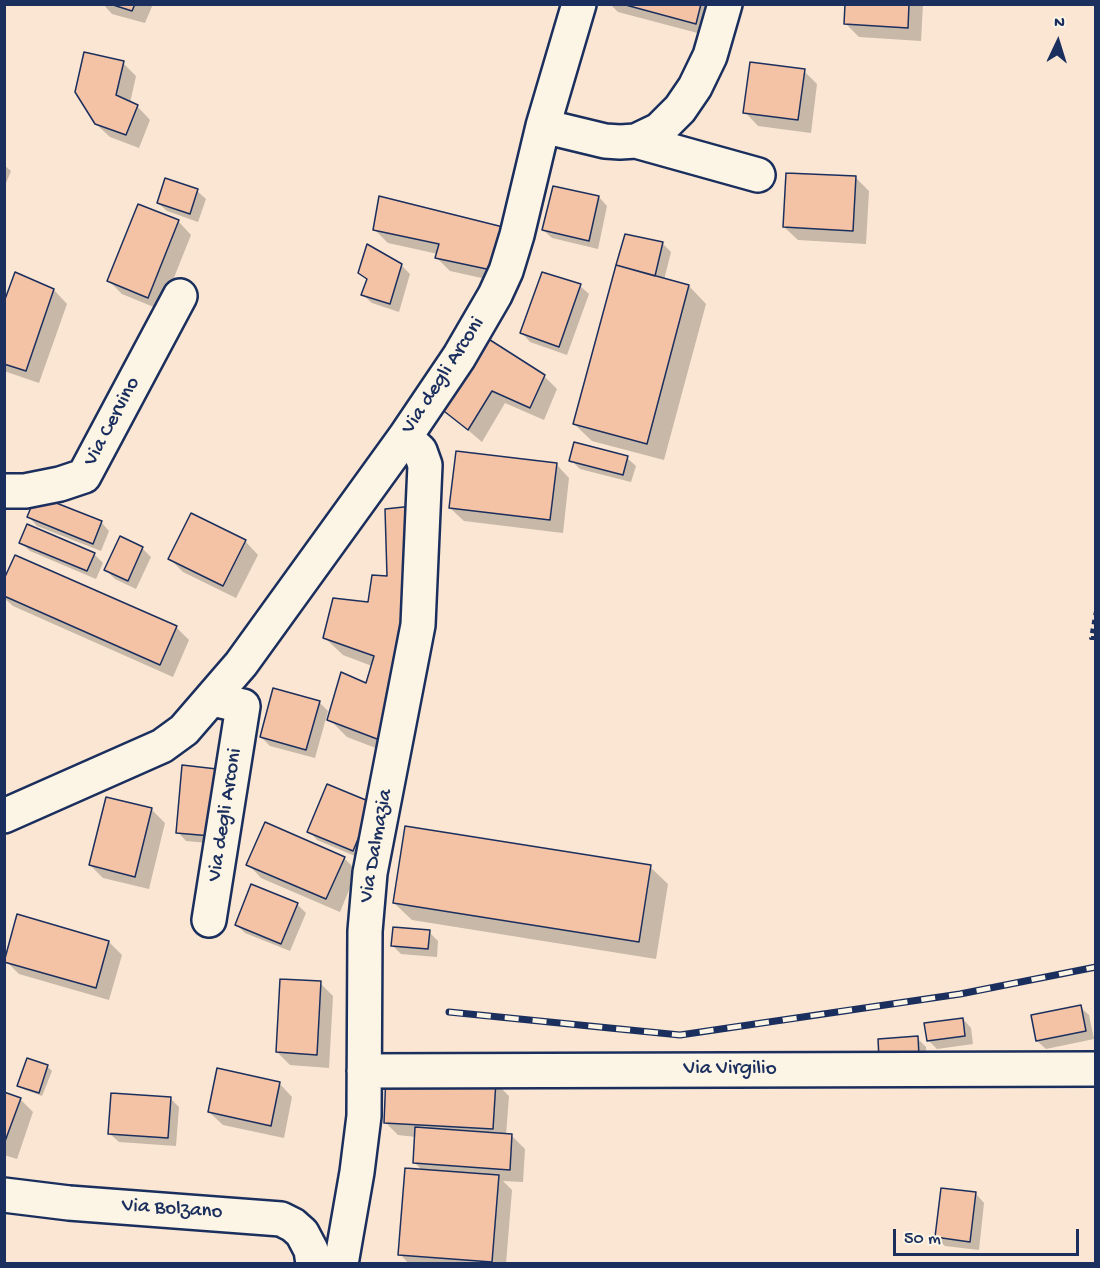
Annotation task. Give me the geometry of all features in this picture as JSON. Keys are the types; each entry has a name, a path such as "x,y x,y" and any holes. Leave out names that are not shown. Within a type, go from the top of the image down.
{"street":[{"name":"Via degli Arconi","path":"4,816 162,746 184,730 248,654 405,437 459,357 495,295 506,271 543,126 579,4"},
{"path":"636,141 659,130 680,109 690,94 710,56 725,4"},
{"path":"543,126 605,141 636,141 758,175"},
{"name":"Via Cervino","path":"4,491 25,491 60,484 84,476 180,296"},
{"name":"Via Dalmazia","path":"341,1263 364,1116 365,931 370,873 418,624 425,465 420,451 405,437"},
{"name":"Via degli Arconi","path":"209,920 243,706 212,699"},
{"name":"Via Virgilio","path":"364,1071 1095,1069"},
{"name":"Via Bolzano","path":"4,1195 69,1203 280,1220 293,1225 302,1233 311,1250 313,1263"}],"path":[{"path":"1095,611 1092,638 1095,638"}],"building":[{"path":"110,4 135,4 132,11"},
{"path":"622,4 701,4 696,24"},
{"path":"845,4 909,4 908,28 844,24"},
{"path":"84,52 124,61 116,95 138,105 126,135 95,124 75,92"},
{"path":"750,62 805,69 798,120 743,113"},
{"path":"786,173 856,176 853,231 783,227"},
{"path":"165,178 198,189 190,214 157,203"},
{"path":"553,186 599,196 589,241 542,230"},
{"path":"379,196 507,228 496,271 435,258 439,244 373,230"},
{"path":"138,204 179,220 148,298 107,281"},
{"path":"625,234 663,242 655,276 616,265"},
{"path":"367,244 402,264 390,304 361,295 367,279 358,273"},
{"path":"616,265 689,285 647,444 573,424"},
{"path":"15,272 54,289 26,371 4,364 4,302"},
{"path":"542,272 581,284 559,347 520,333"},
{"path":"487,338 545,375 530,408 492,391 468,430 440,408"},
{"path":"574,442 628,456 623,475 569,461"},
{"path":"456,451 557,463 550,520 449,508"},
{"path":"36,495 102,521 93,544 27,517"},
{"path":"413,506 409,625 385,742 327,720 341,672 366,683 374,656 323,638 333,598 368,602 372,575 387,576 385,509"},
{"path":"191,513 246,540 223,586 168,559"},
{"path":"27,524 95,553 87,571 19,543"},
{"path":"120,536 143,547 128,581 104,570"},
{"path":"15,555 177,626 160,665 4,596 4,579"},
{"path":"273,688 320,701 306,750 260,737"},
{"path":"182,765 217,769 211,836 176,833"},
{"path":"327,784 373,803 353,851 307,832"},
{"path":"106,797 152,808 135,877 89,865"},
{"path":"265,822 345,857 326,899 246,865"},
{"path":"405,826 651,865 639,942 393,903"},
{"path":"251,884 298,903 281,944 235,925"},
{"path":"17,914 109,941 96,988 4,962"},
{"path":"393,927 430,930 428,949 391,946"},
{"path":"280,979 321,981 317,1055 276,1052"},
{"path":"1081,1005 1086,1031 1036,1041 1031,1015"},
{"path":"963,1018 965,1036 927,1041 924,1023"},
{"path":"918,1036 919,1057 879,1059 878,1039"},
{"path":"27,1058 48,1065 39,1093 17,1086"},
{"path":"217,1068 280,1082 271,1126 208,1112"},
{"path":"386,1074 496,1081 493,1129 384,1123"},
{"path":"4,1092 21,1098 4,1144"},
{"path":"111,1093 171,1097 168,1138 108,1134"},
{"path":"415,1127 512,1134 510,1170 413,1163"},
{"path":"405,1168 499,1175 492,1262 398,1255"},
{"path":"941,1188 976,1192 970,1242 935,1237"}],"railway":[{"path":"449,1012 680,1035 960,994 1096,967"}]}
